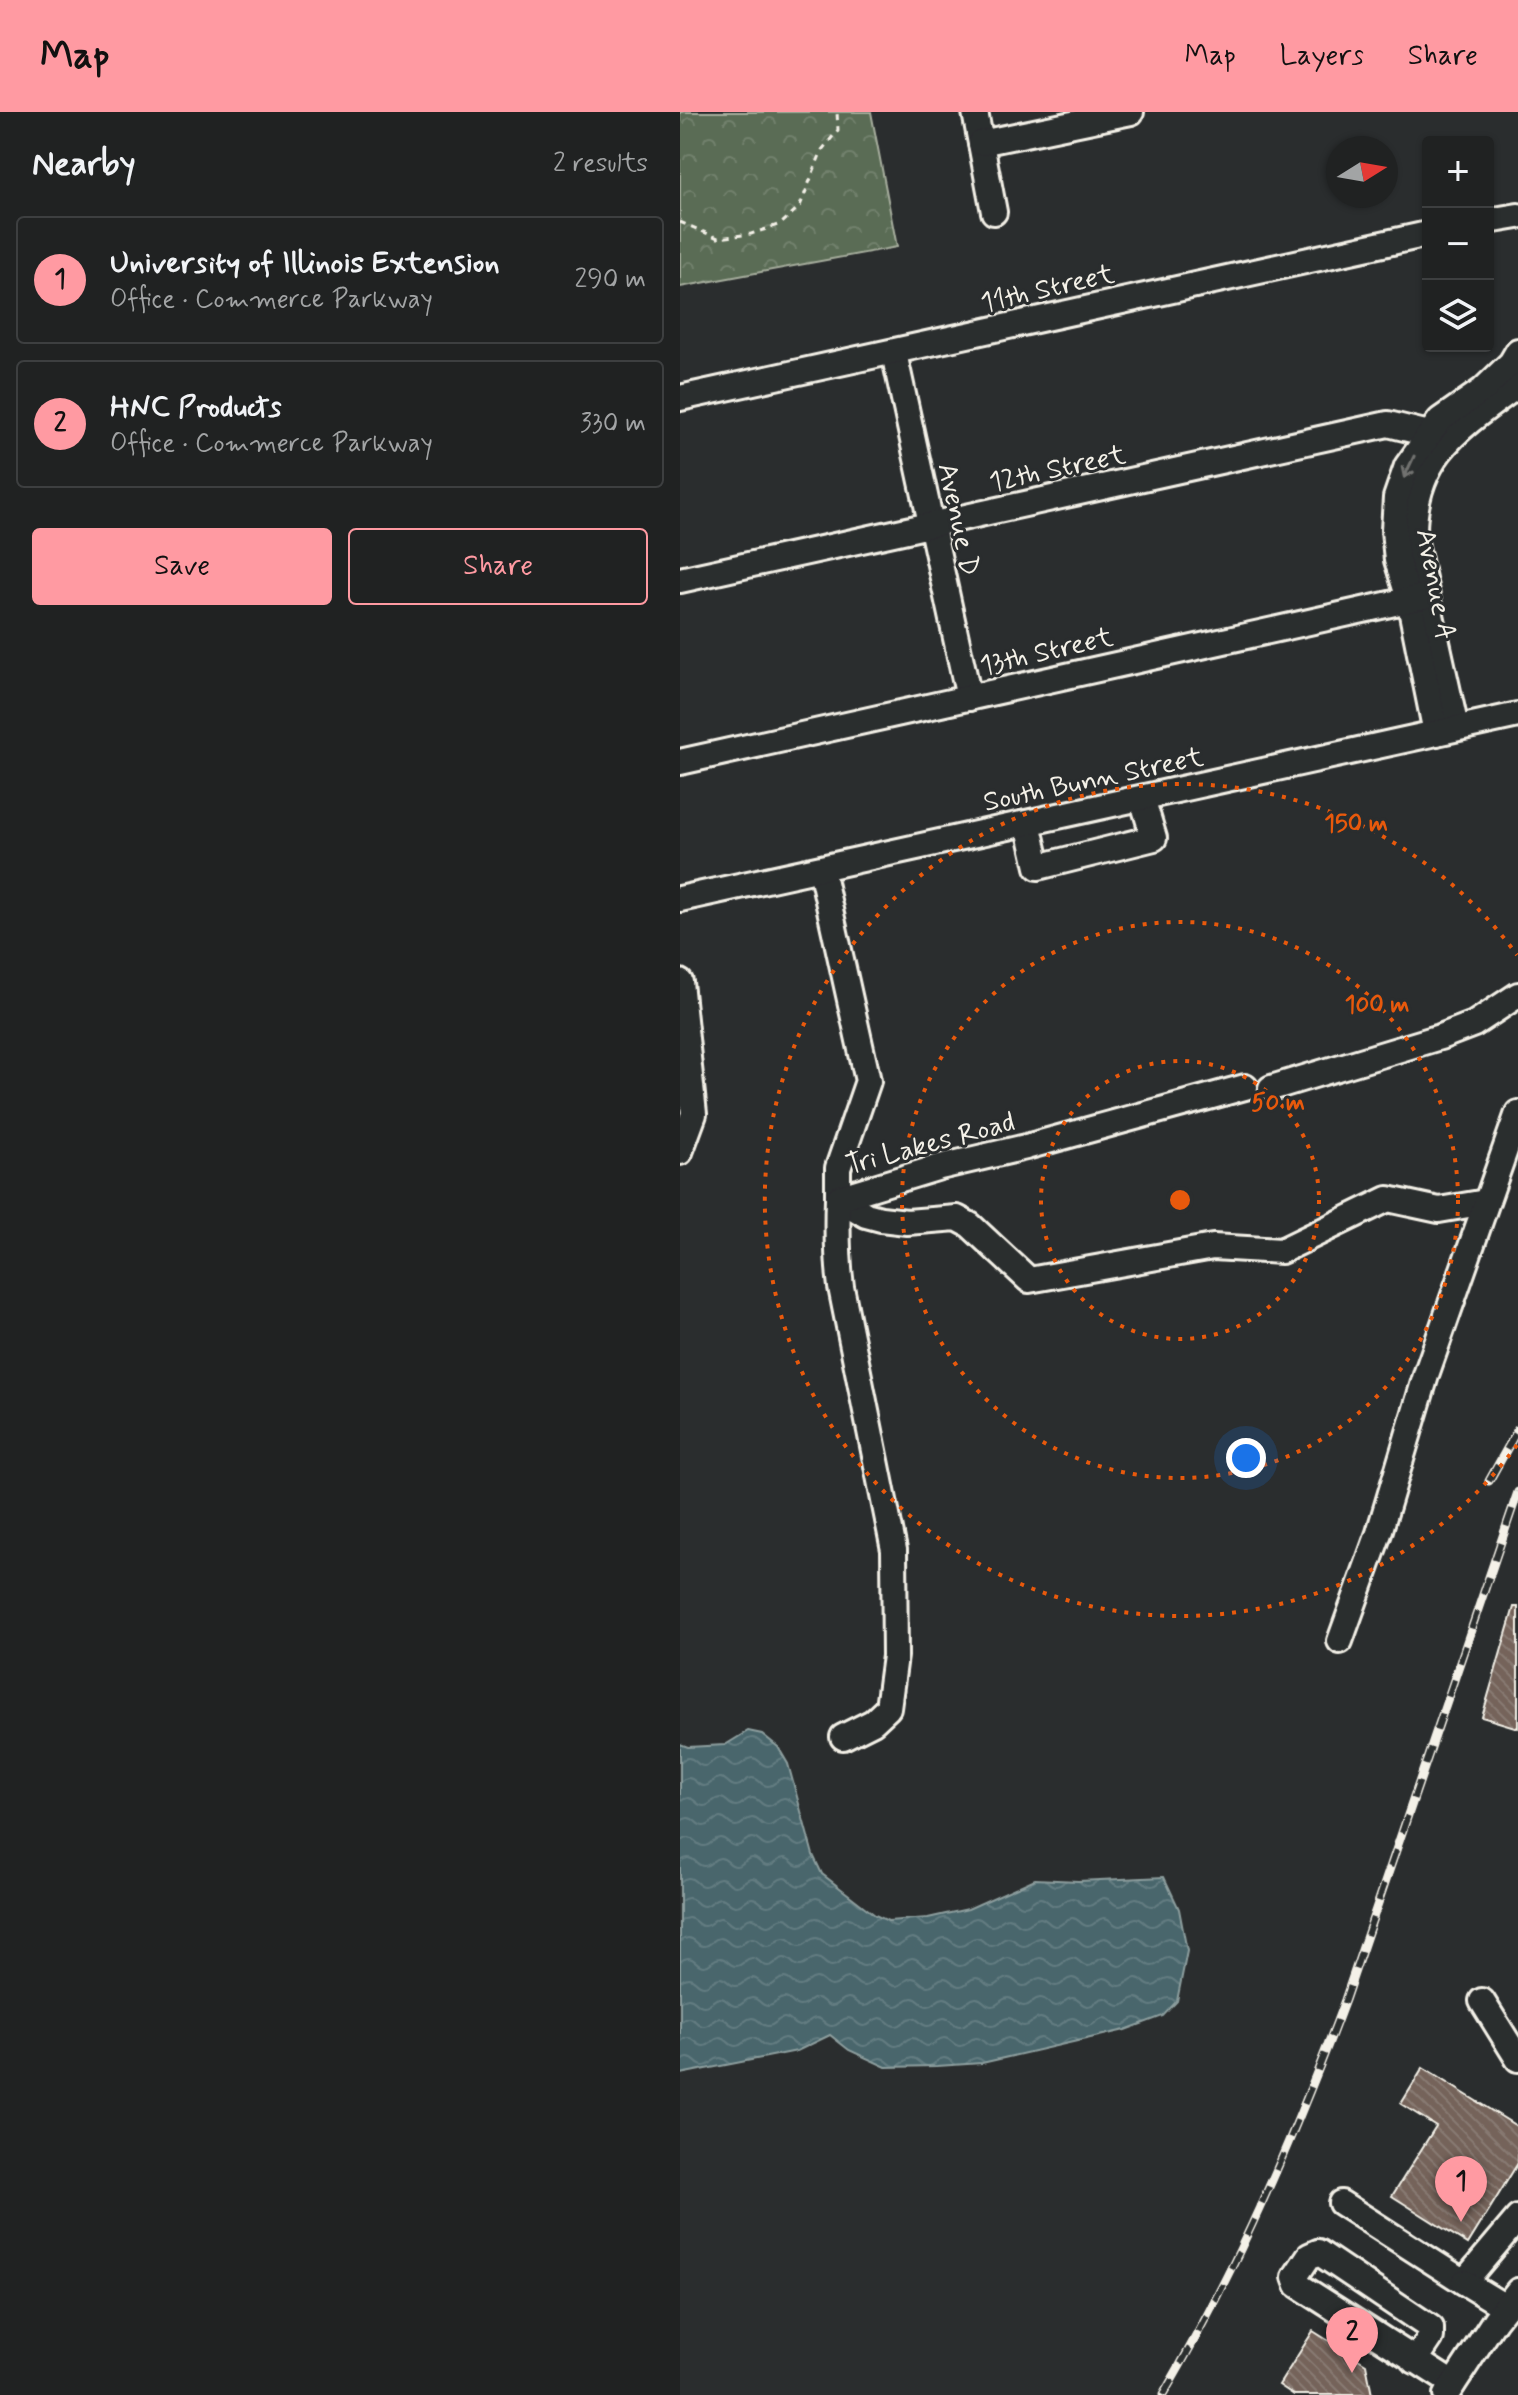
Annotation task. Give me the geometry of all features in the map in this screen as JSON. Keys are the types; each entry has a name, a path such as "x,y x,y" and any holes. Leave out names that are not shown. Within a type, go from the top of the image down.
{"street":[{"path":"975,112 994,212"},
{"path":"981,143 1131,112"},
{"path":"1494,220 1518,216"},
{"name":"11th Street","path":"680,398 1422,235"},
{"name":"Avenue A","path":"1446,730 1417,598 1415,507 1421,483 1433,458 1440,420 1483,390 1511,363 1518,351"},
{"name":"Avenue D","path":"894,353 969,698"},
{"name":"Avenue A","path":"1436,439 1468,422 1518,385"},
{"name":"12th Street","path":"680,580 1388,424 1436,439"},
{"name":"13th Street","path":"680,762 1417,598"},
{"name":"South Bunn Street","path":"680,899 1518,715"},
{"path":"1028,823 1038,867 1154,838 1142,798"},
{"path":"821,869 868,1081 838,1168 838,1198 866,1215 907,1222 957,1218 970,1225 1029,1280 1213,1247 1281,1251 1388,1199 1439,1210 1486,1202"},
{"path":"680,982 694,1114 680,1152"},
{"path":"1271,1088 1440,1037 1474,1024 1518,995"},
{"name":"Tri Lakes Road","path":"843,1737 873,1722 888,1708 895,1656 894,1550 841,1287 836,1253 838,1198 940,1167 1026,1147 1245,1087"},
{"path":"1340,1641 1379,1533 1427,1372 1518,1113"},
{"path":"1482,2001 1518,2059"},
{"path":"1341,2203 1464,2282 1511,2299 1449,2390 1415,2361 1298,2285 1295,2277 1309,2256 1318,2252 1431,2328 1431,2337 1415,2361"},
{"path":"1464,2282 1518,2218"}],"path":[{"path":"680,222 718,238 751,234 781,224 800,206 822,150 838,130 837,112"}],"green space":[{"path":"680,112 871,112 897,247 680,287"}],"water":[{"path":"748,1731 762,1734 778,1747 788,1764 813,1855 822,1874 875,1915 888,1921 928,1918 968,1909 1035,1879 1078,1881 1164,1877 1179,1909 1187,1951 1177,2001 1163,2016 1125,2030 982,2063 886,2067 849,2050 830,2035 797,2051 680,2074 680,1744 688,1747 725,1745"}],"building":[{"path":"1514,1607 1518,1607 1518,1728 1482,1717"},
{"path":"1423,2068 1518,2127 1518,2163 1468,2244 1392,2196 1436,2126 1401,2104"},
{"path":"1313,2331 1366,2364 1372,2395 1294,2395 1279,2385"}],"railway":[{"path":"1489,1481 1518,1429"},
{"path":"1163,2395 1240,2251 1326,2051 1518,1492"}],"place":[{"name":"University of Illinois Extension","path":"1461,2222"},
{"name":"HNC Products","path":"1352,2373"}]}
